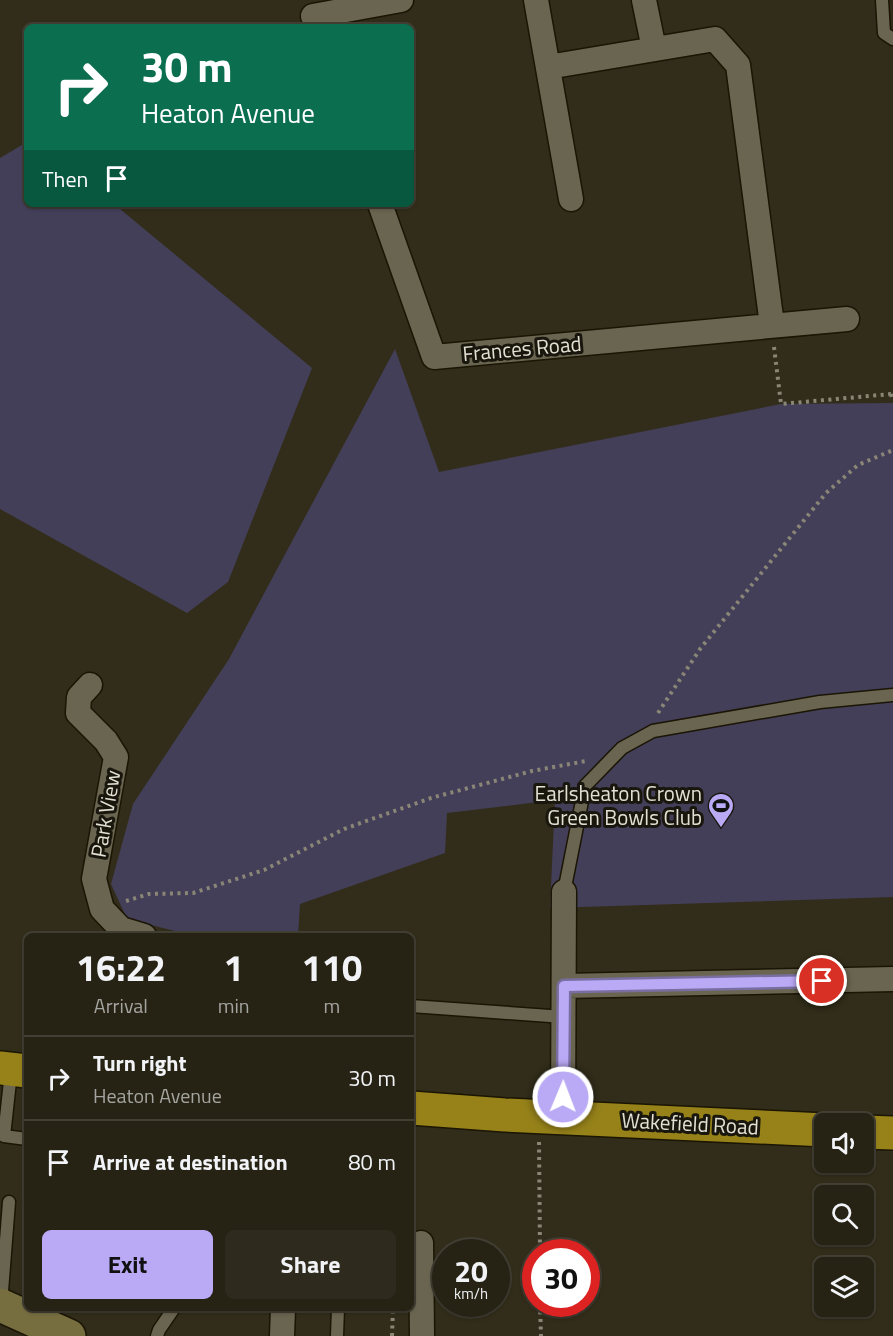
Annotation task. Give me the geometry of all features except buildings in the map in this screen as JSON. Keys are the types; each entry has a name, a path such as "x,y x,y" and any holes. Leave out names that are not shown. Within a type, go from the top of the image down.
{"highway":[{"name":"Wakefield Road","path":"414,1108 814,1129"},
{"path":"874,1132 893,1133"}],"street":[{"path":"316,24 313,16 401,0"},
{"path":"536,0 571,199"},
{"path":"644,0 654,49"},
{"path":"548,68 715,39 738,65 772,326"},
{"name":"Frances Road","path":"381,207 434,357 847,319"},
{"name":"Park View","path":"90,685 79,697 78,713 106,741 116,757 94,879 102,909"},
{"path":"551,1116 564,1017 564,892"},
{"path":"102,909 121,929 134,933"},
{"path":"564,986 893,980"},
{"path":"421,1243 422,1336"},
{"path":"1,1305 69,1336"},
{"path":"282,1336 283,1311"}],"lane":[{"path":"882,0 884,33 893,39"},
{"path":"564,892 585,786 622,748 653,730 820,702 893,695"},
{"path":"414,1006 564,1017"},
{"path":"13,1069 4,1136 24,1139"},
{"path":"1,1305 9,1202"},
{"path":"157,1336 172,1311"},
{"path":"337,1336 338,1311"}],"path":[{"path":"772,326 781,404 892,392 893,400"},
{"path":"643,736 700,649 826,493 858,465 893,450"},
{"path":"102,909 149,894 193,893 264,870 344,829 430,798 532,771 614,756"},
{"path":"541,1239 551,1116"},
{"path":"392,1336 393,1311"},
{"path":"540,1317 541,1336"}],"shaded area":[{"path":"24,144 24,207 118,207 312,368 228,582 187,613 0,509 0,158"},
{"path":"395,349 439,472 781,404 893,403 893,897 550,908 555,800 447,813 445,853 300,904 298,933 177,933 127,919 111,884 133,804 229,659"}],"place":[{"name":"Earlsheaton Crown Green Bowls Club","path":"721,829"}],"route":[{"path":"563,1097 564,986 822,981"}]}
